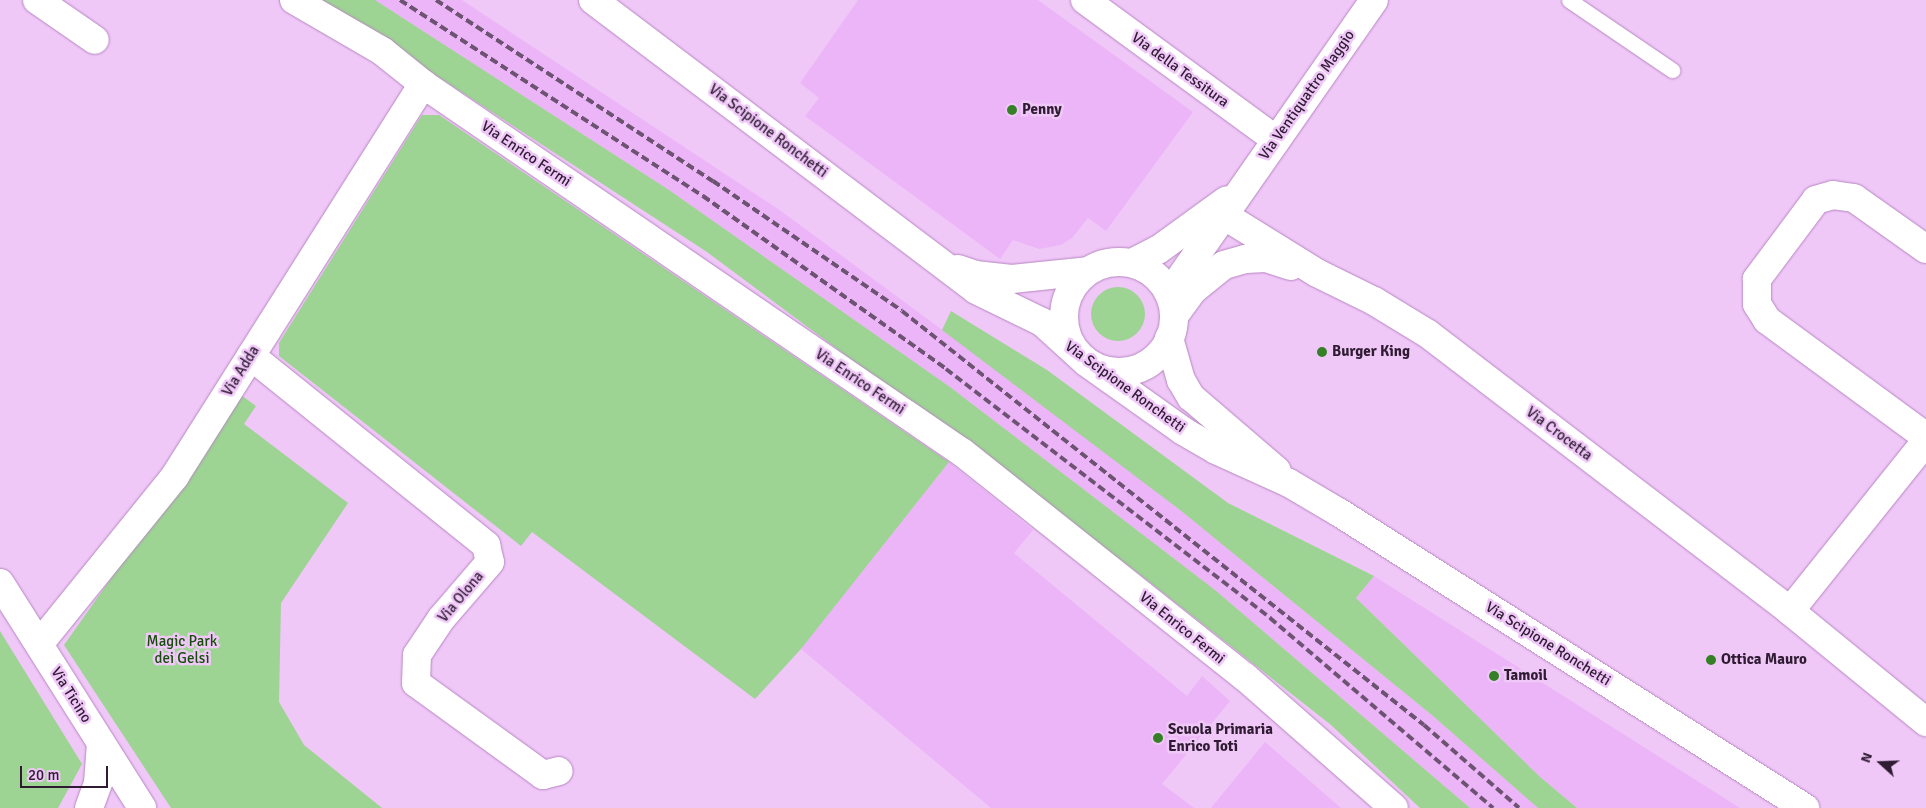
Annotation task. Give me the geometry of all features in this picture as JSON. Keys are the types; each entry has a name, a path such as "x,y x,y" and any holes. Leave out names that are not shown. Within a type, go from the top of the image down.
{"street":[{"path":"37,0 95,40"},
{"name":"Via Enrico Fermi","path":"294,0 382,51 423,84 963,452 1245,677 1394,808"},
{"name":"Via Scipione Ronchetti","path":"593,0 944,262 988,298 1042,322 1086,362 1216,450 1289,483 1805,808"},
{"name":"Via della Tessitura","path":"1085,0 1276,140"},
{"name":"Via Ventiquattro Maggio","path":"1171,316 1240,190 1374,0"},
{"name":"Via Adda","path":"40,643 175,476 423,84"},
{"name":"Via Ventiquattro Maggio","path":"1132,263 1158,250 1240,190"},
{"path":"1790,611 1926,439 1767,320 1758,304 1757,279 1816,200 1833,195 1854,198 1926,249"},
{"name":"Via Crocetta","path":"1225,216 1317,273 1374,301 1428,334 1790,611 1926,722"},
{"name":"Via Crocetta","path":"1171,316 1192,291 1224,264 1245,259 1266,258 1317,273"},
{"name":"Via Scipione Ronchetti","path":"944,262 976,275 999,278 1046,277 1088,271"},
{"path":"1109,262 1132,263 1152,272 1171,316 1151,362 1135,370 1110,372 1086,362 1069,342 1063,317 1070,291 1088,271 1109,262"},
{"name":"Via Scipione Ronchetti","path":"1171,316 1181,380 1191,397 1250,445 1289,483"},
{"name":"Via Olona","path":"251,356 486,545 490,562 441,619 417,655 416,683 543,775 559,771"},
{"name":"Via Ticino","path":"0,583 40,643 142,808"},
{"path":"89,808 98,783 101,743"}],"lane":[{"path":"1569,0 1672,70"}],"shaded area":[{"path":"375,0 462,0 781,211 1032,396 1180,510 1433,716 1538,808 1470,808 1215,590 950,387 669,190"},
{"path":"858,0 1038,0 1193,112 1106,231 1088,218 1072,238 1061,245 1039,249 1013,240 1000,259 805,116 819,98 800,83"},
{"path":"949,462 1033,530 1014,553 1187,696 1202,676 1230,701 1162,784 1194,808 991,808 801,649"},
{"path":"1374,576 1740,808 1577,808 1539,776 1356,598"},
{"name":"Scuola Primaria Enrico Toti","path":"1265,742 1341,808 1211,808"}],"green space":[{"path":"320,0 375,0 669,190 950,387 1215,590 1470,808 1420,808 1331,725 1134,570 707,252"},
{"path":"422,115 439,115 949,462 801,649 755,699 532,532 521,546 279,356 279,343"},
{"path":"1113,287 1123,287 1133,291 1141,299 1145,314 1141,329 1133,337 1123,341 1113,341 1103,337 1095,329 1091,319 1091,309 1095,299 1103,291"},
{"path":"951,311 1047,370 1228,503 1374,576 1356,598 1539,776 1577,808 1538,808 1433,716 1180,510 942,330"},
{"name":"Magic Park dei Gelsi","path":"241,395 256,406 244,424 348,503 281,603 279,702 304,745 382,808 171,808 64,645"},
{"path":"0,631 82,764 58,808 0,808"}],"railway":[{"path":"400,0 703,196 946,369 1270,618 1493,808"},
{"path":"436,0 713,181 902,311 1424,725 1519,808"}],"place":[{"name":"Penny","path":"1012,110"},
{"name":"Burger King","path":"1322,352"},
{"name":"Ottica Mauro","path":"1711,660"},
{"name":"Tamoil","path":"1494,676"},
{"name":"Scuola Primaria Enrico Toti","path":"1158,738"}]}
